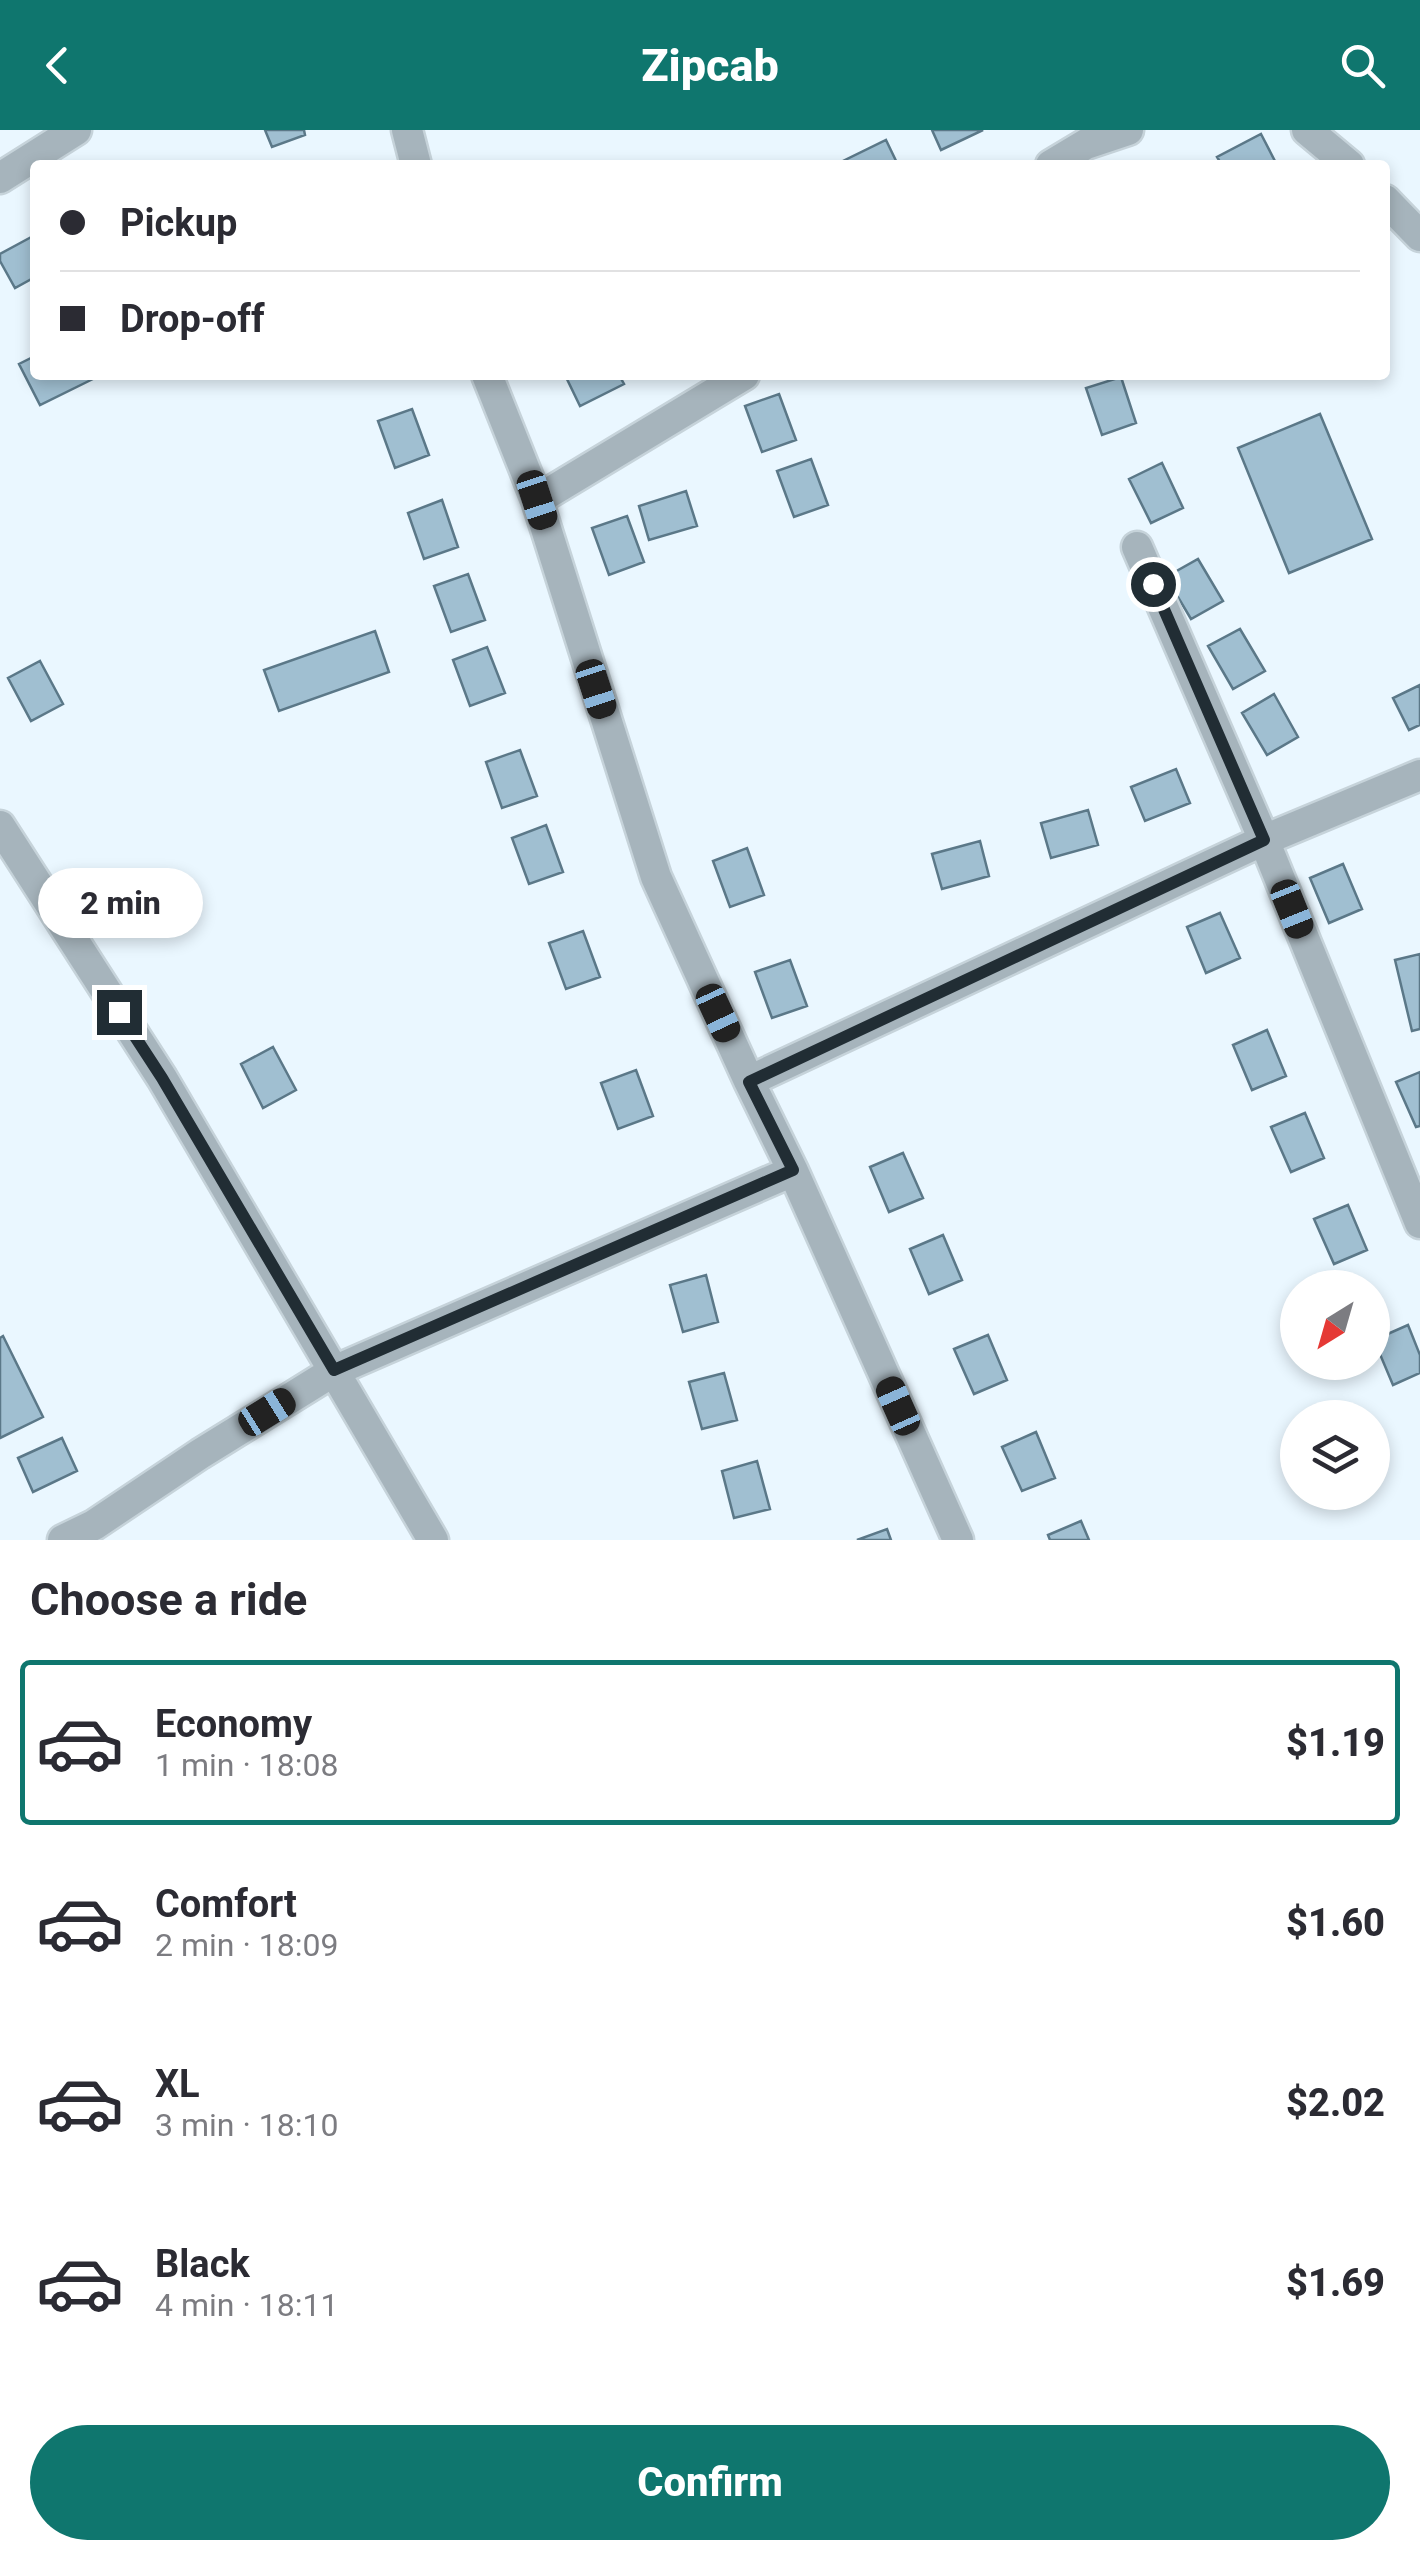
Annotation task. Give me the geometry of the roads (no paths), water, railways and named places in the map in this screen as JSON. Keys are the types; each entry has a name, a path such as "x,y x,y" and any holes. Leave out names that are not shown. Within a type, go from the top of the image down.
{"street":[{"path":"0,178 76,130"},
{"path":"408,130 415,160"},
{"path":"1060,160 1086,144 1128,130"},
{"path":"1307,130 1343,160"},
{"path":"1390,205 1420,236"},
{"path":"489,380 537,500 656,877 793,1170 958,1540"},
{"path":"537,500 736,380"},
{"path":"1137,547 1264,840 1420,1223"},
{"path":"749,1082 1264,840 1420,775"},
{"path":"0,826 162,1078 433,1540"},
{"path":"63,1540 94,1525 334,1370 793,1170"}]}
